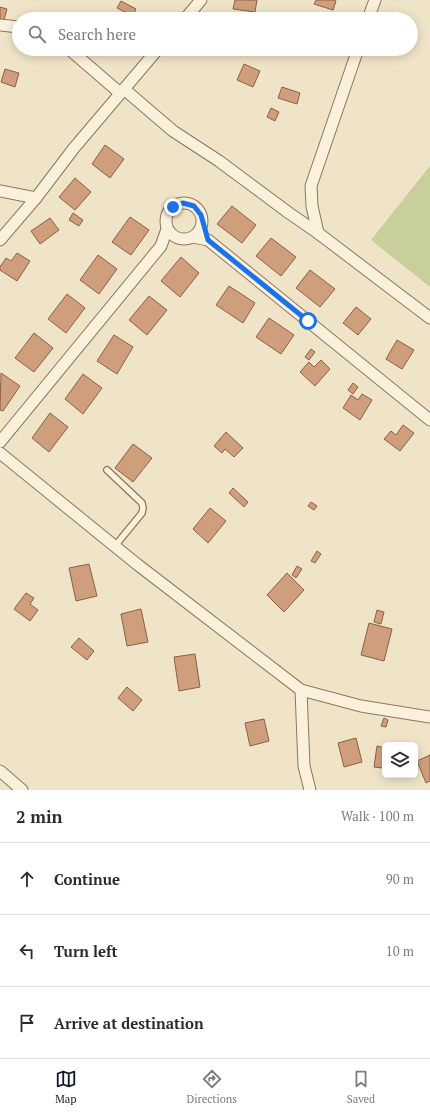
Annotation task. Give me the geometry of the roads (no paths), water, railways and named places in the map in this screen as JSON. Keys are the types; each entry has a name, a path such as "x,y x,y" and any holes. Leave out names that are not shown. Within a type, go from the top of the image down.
{"street":[{"path":"190,12 201,0"},
{"path":"370,12 374,0"},
{"path":"0,25 12,26"},
{"path":"78,56 173,131 219,161 318,233 430,318"},
{"path":"0,240 36,198 74,148 152,56"},
{"path":"318,233 312,206 311,186 356,56"},
{"path":"0,191 36,198"},
{"path":"0,442 161,246 167,229 166,220 169,210 178,204 183,203 194,206 201,215 208,240"},
{"path":"167,229 175,237 187,239 198,233 202,221"},
{"path":"193,236 208,240 430,420"},
{"path":"161,246 181,239"},
{"path":"0,453 244,648 301,690 361,706 430,717"},
{"path":"301,690 304,766 310,790"},
{"path":"0,771 22,790"}],"lane":[{"path":"106,470 142,503 143,508 142,513 115,546"}]}
